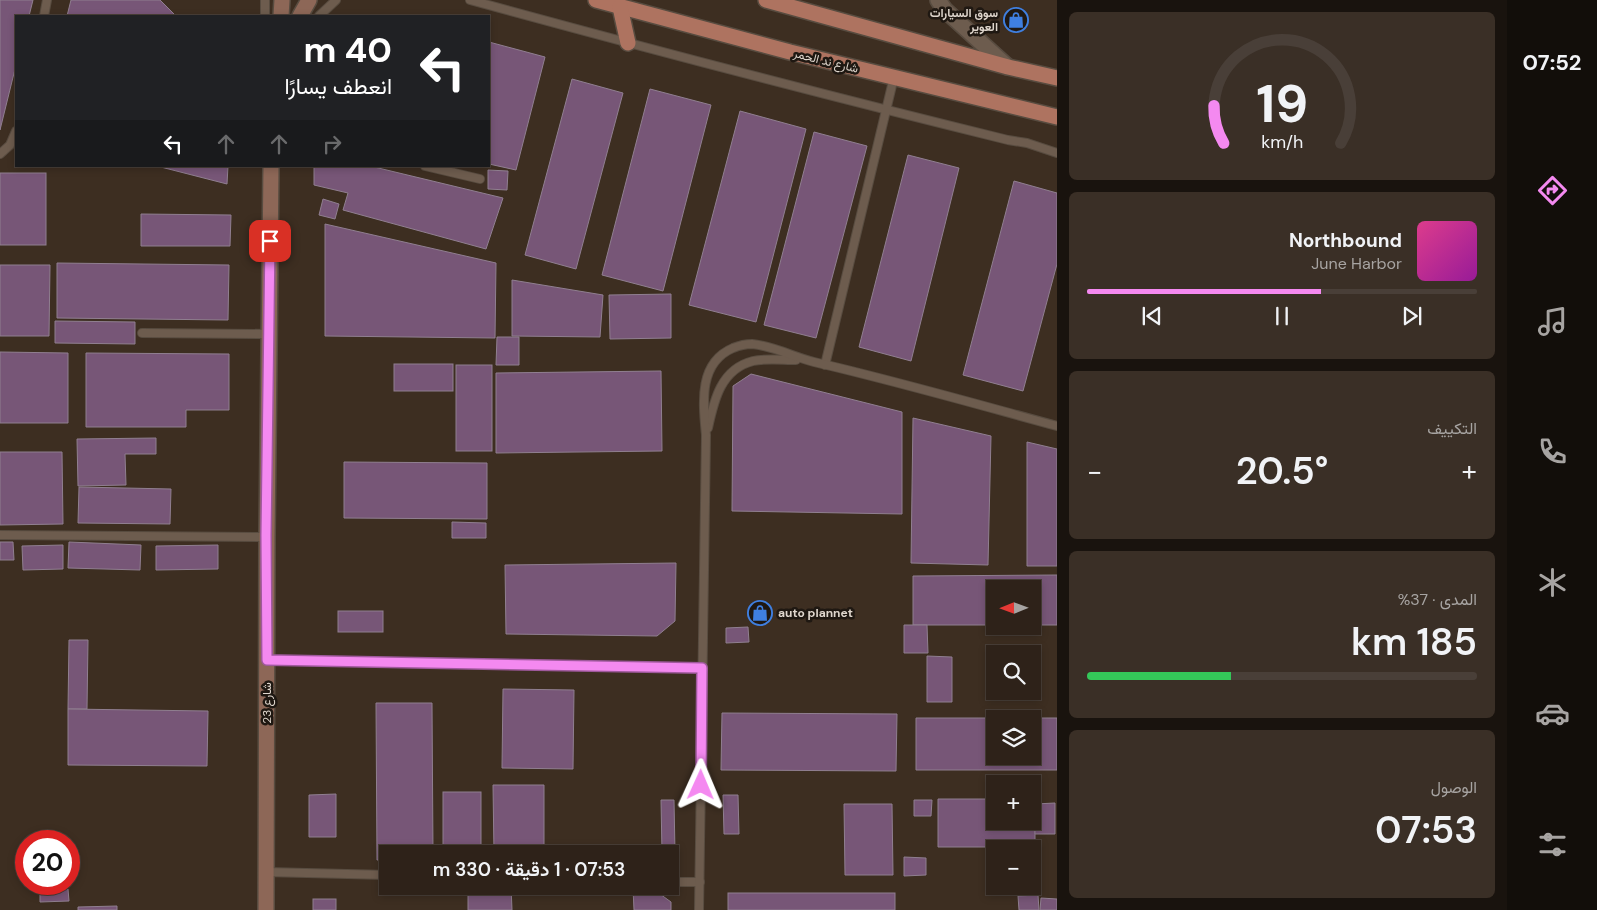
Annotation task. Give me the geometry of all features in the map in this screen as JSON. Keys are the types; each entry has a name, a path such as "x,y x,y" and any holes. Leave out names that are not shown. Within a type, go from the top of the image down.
{"main road":[{"name":"شارع ند الحمر","path":"596,0 790,52 1057,117"},
{"path":"766,0 1008,67 1057,78"},
{"path":"620,7 628,43"}],"street":[{"path":"281,15 282,0"},
{"path":"301,15 309,0"},
{"path":"938,0 945,10 1008,67"},
{"name":"شارع 23","path":"266,910 266,536 271,167"}],"lane":[{"path":"44,15 47,0"},
{"path":"265,0 265,15"},
{"path":"320,15 336,0"},
{"path":"470,0 886,110 1008,140 1028,143 1057,153"},
{"path":"825,365 894,77"},
{"path":"0,154 10,145 15,133"},
{"path":"430,167 480,179"},
{"path":"142,333 270,334"},
{"path":"699,910 706,435 703,403 710,369 720,356 734,347 752,344 803,360 1057,426"},
{"path":"706,435 714,399 722,382 736,369 753,361 803,360"},
{"path":"0,534 266,536"},
{"path":"267,660 702,668"},
{"path":"266,872 379,875"},
{"path":"679,882 700,882"}],"building":[{"path":"0,0 33,0 29,15 15,15 15,69 0,130"},
{"path":"71,0 160,0 175,15 67,15"},
{"path":"490,42 545,57 516,170 490,164"},
{"path":"572,79 623,93 576,269 525,255"},
{"path":"650,89 711,105 663,291 602,275"},
{"path":"740,111 806,129 756,322 689,305"},
{"path":"814,132 867,146 816,338 764,325"},
{"path":"908,155 959,168 911,361 859,347"},
{"path":"161,167 228,167 227,184"},
{"path":"314,167 374,167 503,198 486,249 343,210 348,193 314,185"},
{"path":"488,170 508,171 507,190 488,189"},
{"path":"0,173 46,173 46,245 0,245"},
{"path":"1014,181 1057,193 1057,264 1023,391 963,375"},
{"path":"323,199 339,204 335,219 319,215"},
{"path":"141,214 231,215 230,246 141,246"},
{"path":"325,224 496,263 495,338 325,336"},
{"path":"57,263 229,265 228,320 57,318"},
{"path":"0,265 50,265 49,336 0,336"},
{"path":"512,280 603,295 600,337 512,336"},
{"path":"671,294 671,338 610,339 609,295"},
{"path":"55,321 135,322 135,344 55,343"},
{"path":"497,337 519,337 519,365 496,365"},
{"path":"0,352 68,353 68,423 0,423"},
{"path":"86,353 229,354 229,410 186,410 186,427 86,427"},
{"path":"394,364 453,364 453,391 394,391"},
{"path":"456,365 492,365 492,451 456,451"},
{"path":"661,371 662,451 496,453 496,373"},
{"path":"751,374 902,412 902,514 732,511 733,386"},
{"path":"913,418 991,436 988,565 911,563"},
{"path":"156,438 156,454 125,454 126,485 78,486 77,439"},
{"path":"1027,442 1057,449 1057,566 1027,566"},
{"path":"0,452 62,452 63,524 0,525"},
{"path":"344,462 487,463 487,519 344,518"},
{"path":"79,487 171,489 170,524 78,523"},
{"path":"452,522 486,523 486,538 452,538"},
{"path":"0,542 13,542 14,560 0,560"},
{"path":"69,542 141,545 140,570 68,568"},
{"path":"63,545 63,569 23,570 22,546"},
{"path":"218,545 218,569 156,570 156,546"},
{"path":"676,563 675,621 657,636 506,634 505,565"},
{"path":"1057,575 1057,625 1041,625 1041,580 986,580 986,625 913,625 913,576"},
{"path":"338,611 383,611 383,632 338,632"},
{"path":"904,625 927,625 928,653 904,653"},
{"path":"748,627 749,642 726,643 726,628"},
{"path":"69,640 88,640 87,709 68,709"},
{"path":"927,656 952,657 952,702 927,702"},
{"path":"503,689 574,690 573,769 502,768"},
{"path":"376,703 432,703 433,845 379,845 379,860 377,860"},
{"path":"68,709 208,711 207,766 68,765"},
{"path":"722,713 897,714 896,771 721,770"},
{"path":"916,718 986,718 986,765 1041,765 1041,718 1057,718 1057,770 916,770"},
{"path":"493,785 544,785 544,845 494,845"},
{"path":"443,792 481,792 481,845 443,845"},
{"path":"336,794 336,837 309,837 309,795"},
{"path":"723,795 738,795 739,834 724,834"},
{"path":"938,799 986,799 986,830 1035,830 1035,840 986,840 986,847 938,847"},
{"path":"661,800 674,800 675,845 662,845"},
{"path":"914,800 932,800 931,816 914,816"},
{"path":"1055,803 1055,834 1035,834 1035,830 1041,830 1041,804"},
{"path":"844,804 892,804 893,875 845,875"},
{"path":"904,857 926,858 926,875 904,876"},
{"path":"728,893 895,893 895,910 728,910"},
{"path":"40,895 68,895 69,901 40,902"},
{"path":"468,895 511,895 512,910 468,910"},
{"path":"633,895 661,895 671,902 671,910 634,910"},
{"path":"1038,895 1039,910 1019,910 1018,896"},
{"path":"1041,898 1057,899 1057,910 1040,910"},
{"path":"313,899 336,899 336,910 313,910"},
{"path":"117,906 117,910 78,910 78,907"}],"place":[{"name":"سوق السيارات العوير","path":"1016,20"},
{"name":"auto plannet","path":"760,613"}],"route":[{"path":"270,241 266,536 267,660 702,668 701,785"}]}
